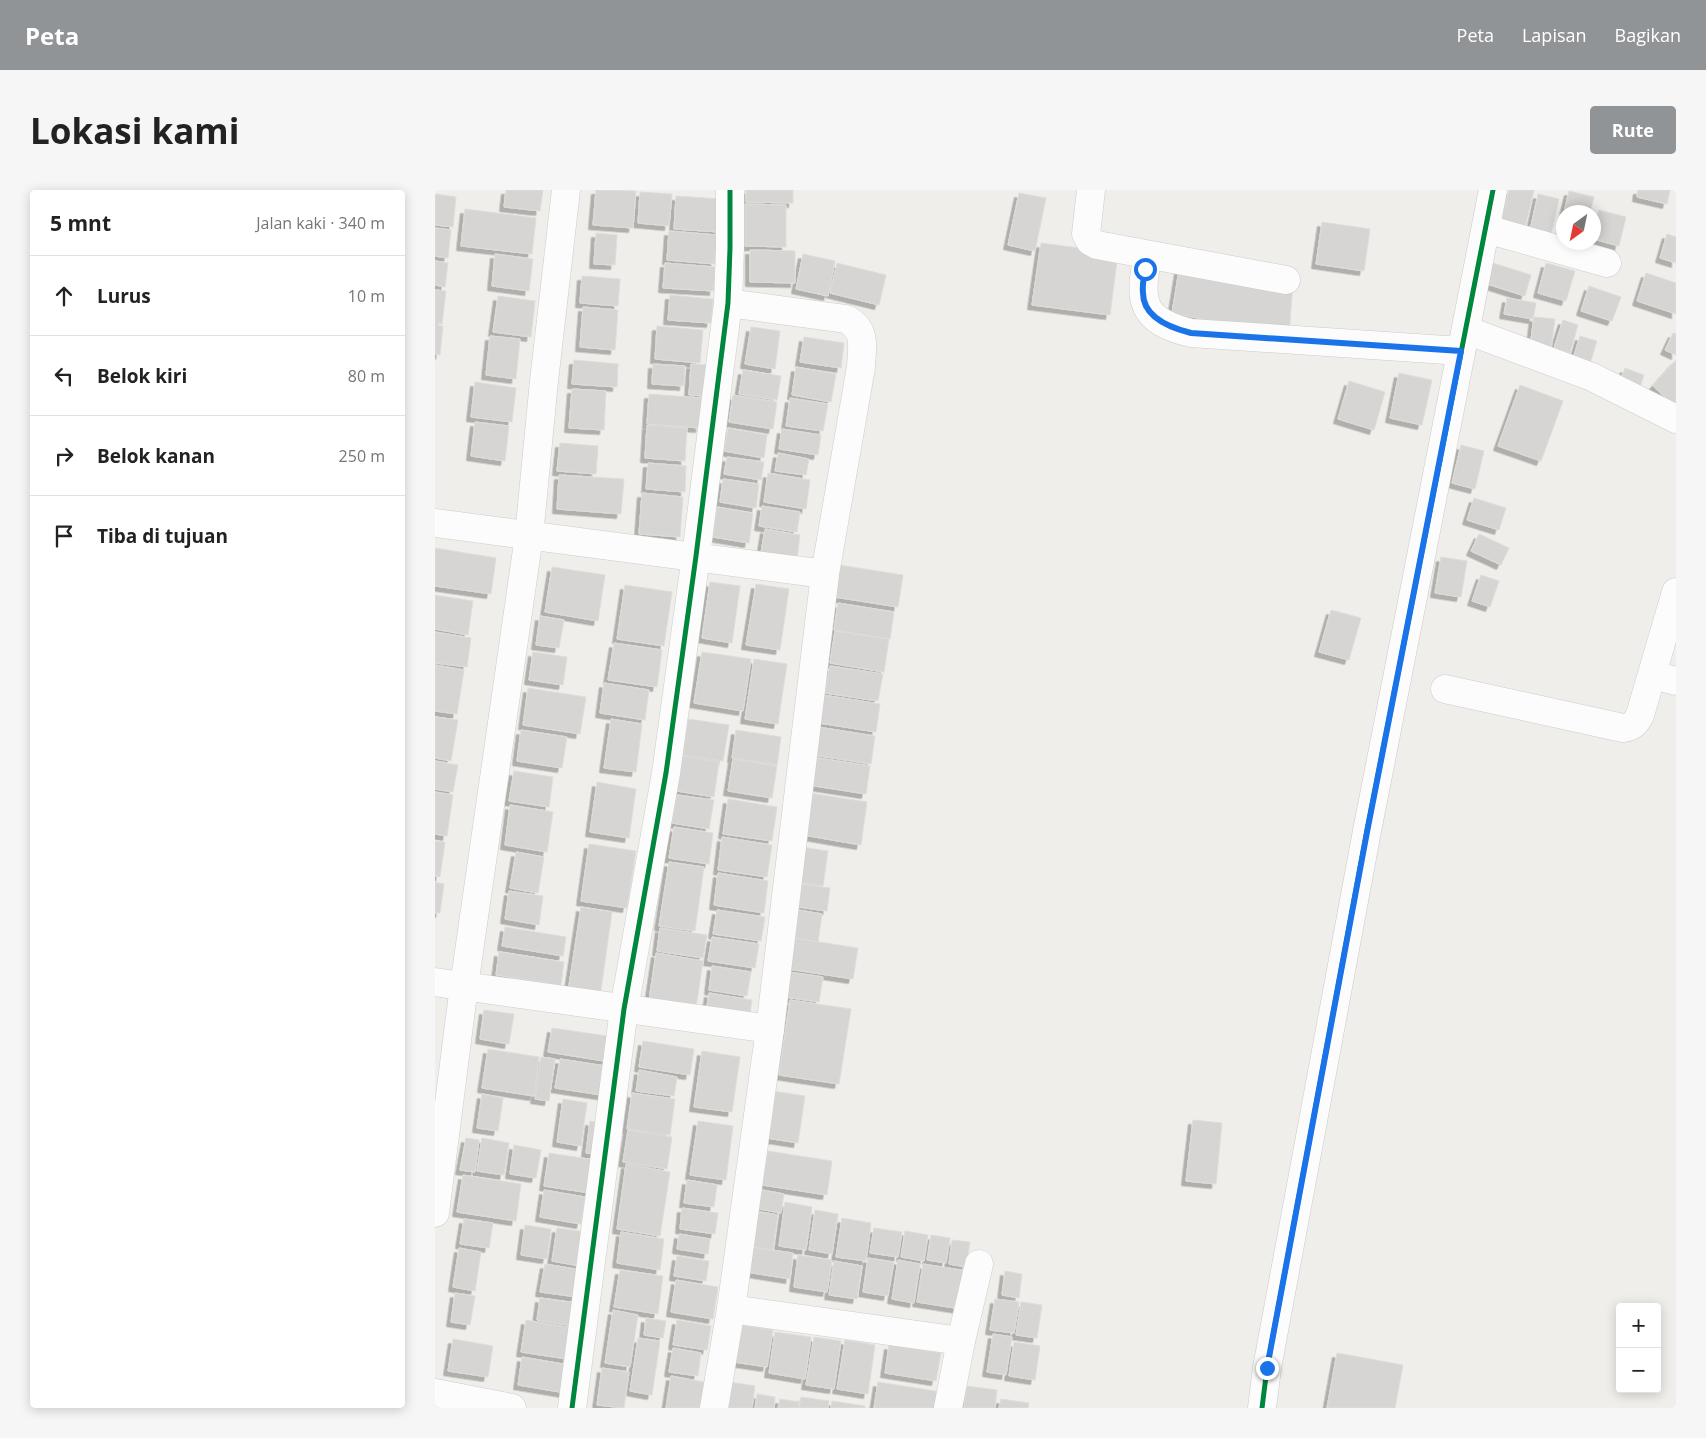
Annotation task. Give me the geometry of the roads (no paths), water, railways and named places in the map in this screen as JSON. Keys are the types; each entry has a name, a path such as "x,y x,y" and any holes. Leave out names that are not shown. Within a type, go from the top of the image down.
{"street":[{"path":"435,1213 464,986 529,536 544,381 566,190"},
{"path":"572,1408 624,1009 666,773 696,556 727,303 730,248 730,190"},
{"path":"1091,190 1086,234 1090,241 1097,245 1286,280"},
{"path":"1262,1408 1271,1348 1367,832 1493,190"},
{"path":"1485,229 1607,263"},
{"path":"1148,254 1142,295 1147,308 1160,322 1173,329 1191,333 1464,340 1592,377 1676,419"},
{"path":"714,1408 731,1308 770,1029 825,574 861,367 863,344 857,327 846,320 727,303"},
{"path":"435,522 825,574"},
{"path":"1445,689 1623,728 1629,727 1638,719 1664,678 1676,592"},
{"path":"435,982 770,1029"},
{"path":"948,1408 979,1264"},
{"path":"731,1308 961,1341"},
{"path":"435,1393 512,1408"}]}
